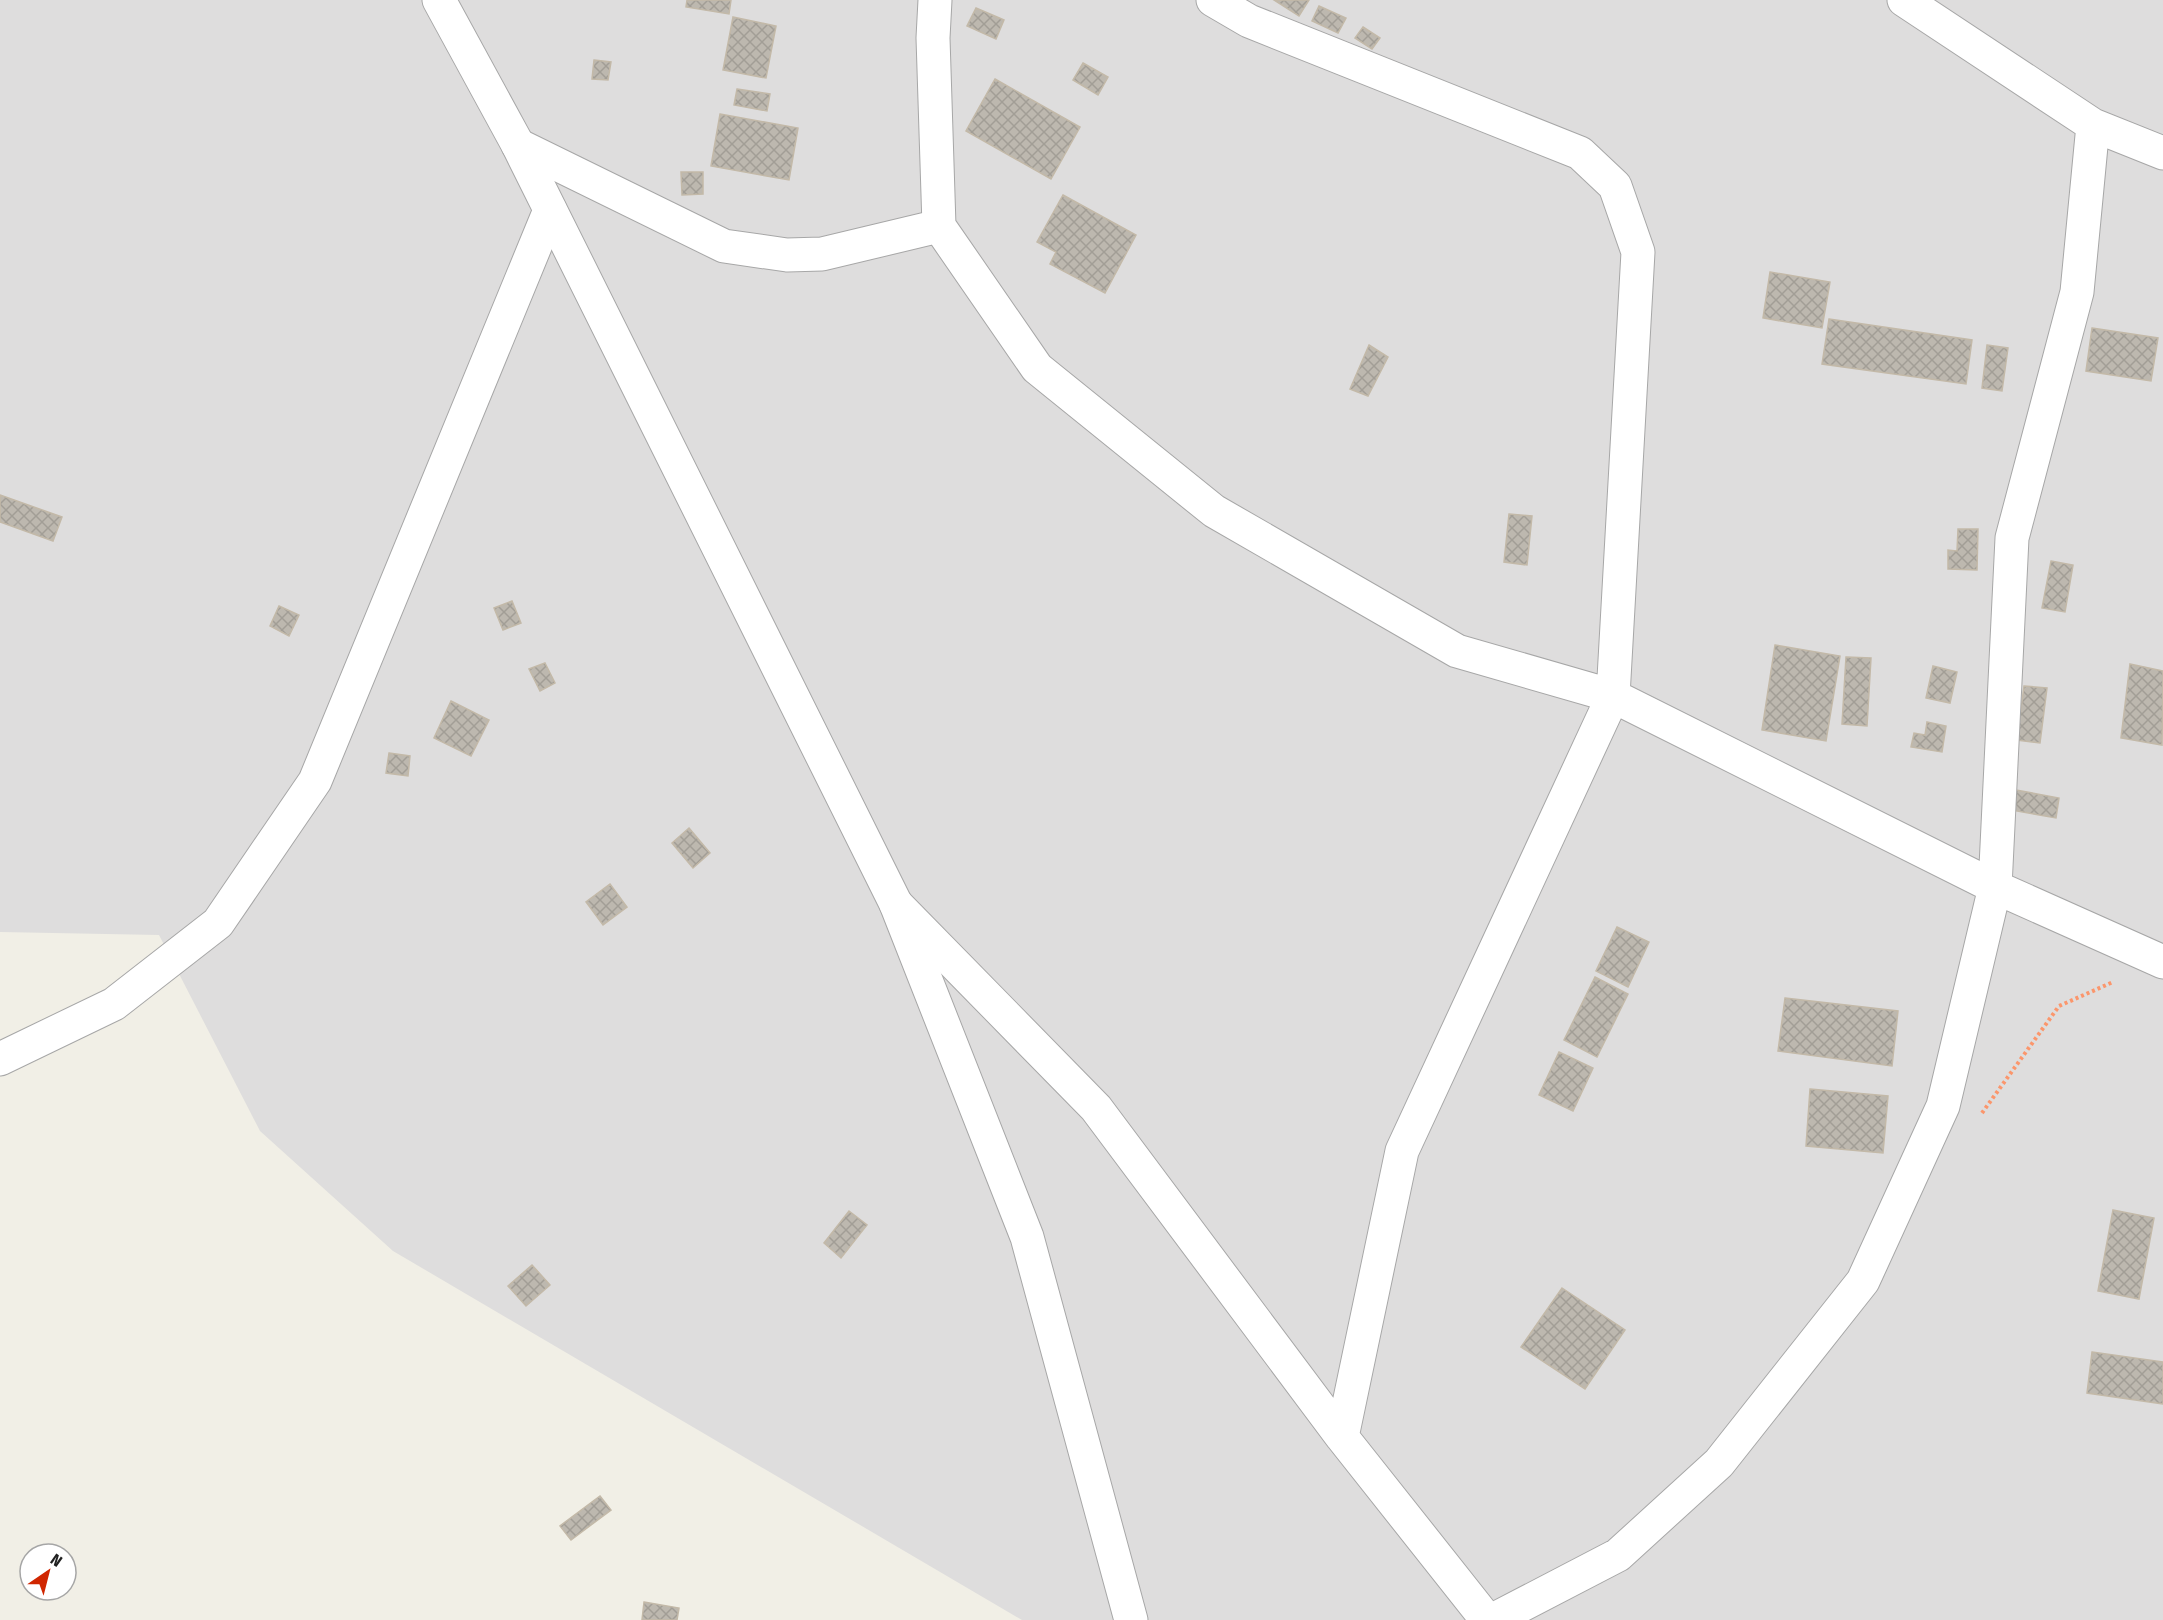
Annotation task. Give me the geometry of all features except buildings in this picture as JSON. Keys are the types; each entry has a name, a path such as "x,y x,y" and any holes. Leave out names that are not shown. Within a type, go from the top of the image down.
{"street":[{"path":"439,0 518,145 896,904 1027,1237 1131,1620"},
{"path":"935,0 933,38 939,225 1037,368 1214,511 1457,651 1613,696 1995,887 2163,962"},
{"path":"1213,0 1249,21 1580,153 1615,186 1638,252 1613,696 1402,1151 1342,1437"},
{"path":"1904,0 2093,125 2163,153"},
{"path":"1493,1620 1618,1555 1719,1463 1863,1281 1943,1106 1995,887 2012,538 2077,292 2093,125"},
{"path":"518,145 724,246 787,255 822,254 939,225"},
{"path":"0,1059 114,1004 218,923 315,781 550,210"},
{"path":"896,904 1096,1108 1342,1437 1487,1620"}],"path":[{"path":"1978,1120 2059,1006 2119,979"}],"shaded area":[{"path":"0,0 2163,0 2163,1620 1022,1620 393,1251 260,1131 159,935 0,932"}]}
